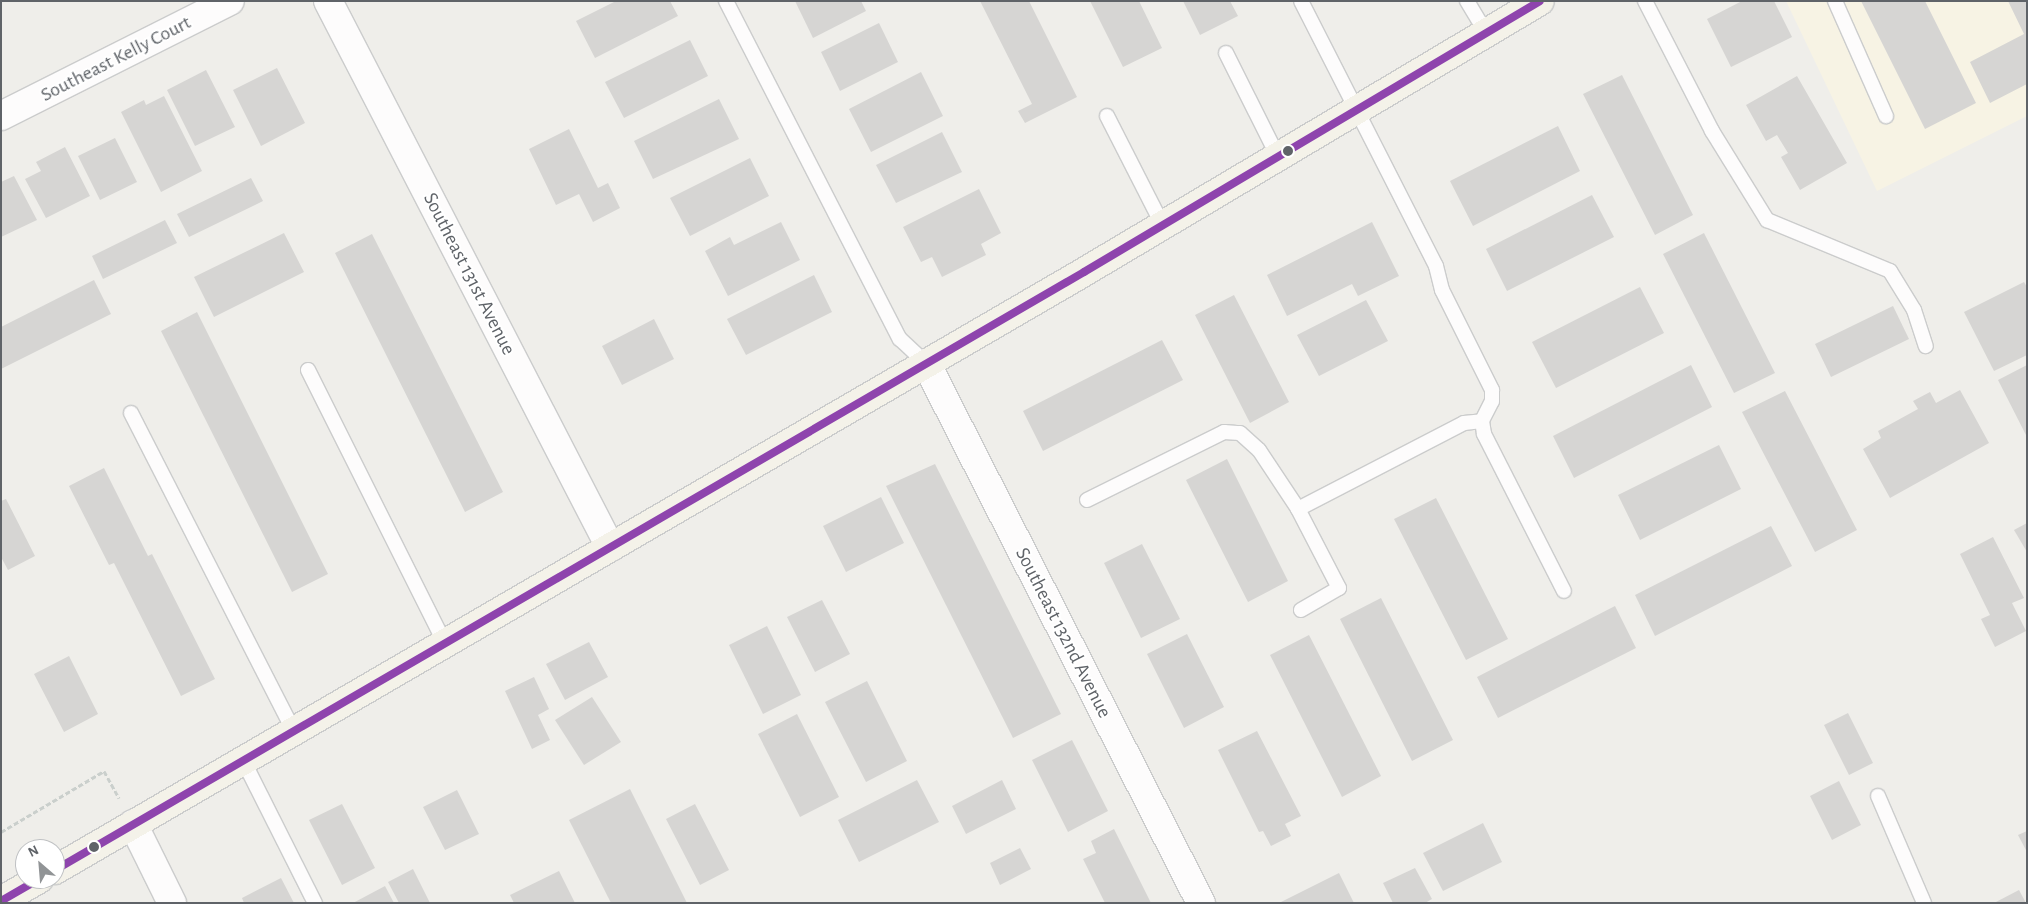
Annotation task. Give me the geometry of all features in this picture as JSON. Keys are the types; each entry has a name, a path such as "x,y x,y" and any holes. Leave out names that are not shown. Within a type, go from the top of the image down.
{"main road":[{"path":"65,864 926,363 1487,34 1540,1"},
{"path":"1,901 22,889"}],"street":[{"name":"Southeast Kelly Court","path":"1,116 230,1"},
{"name":"Southeast 131st Avenue","path":"328,1 610,547"},
{"name":"Southeast 132nd Avenue","path":"926,363 1201,903"},
{"path":"133,824 172,903"}],"lane":[{"path":"726,1 900,339 926,363"},
{"path":"1300,1 1436,266 1442,290 1492,390 1492,401 1482,421 1484,434 1564,591"},
{"path":"1467,1 1487,34"},
{"path":"1644,1 1712,131 1767,220 1890,271 1914,310 1926,346"},
{"path":"1835,1 1886,116"},
{"path":"1226,53 1278,157"},
{"path":"1107,116 1162,224"},
{"path":"308,370 445,643"},
{"path":"132,413 294,731"},
{"path":"1298,509 1464,424 1482,421"},
{"path":"1087,500 1224,432 1233,431 1250,440 1259,450 1298,509 1339,588 1301,610"},
{"path":"243,760 316,903"},
{"path":"1878,796 1924,903"}],"path":[{"path":"1,832 104,771 133,824"}],"shaded area":[{"path":"1786,1 2027,1 2027,116 1877,191"}],"building":[{"path":"616,1 670,1 678,16 595,58 576,21"},
{"path":"795,1 861,1 866,11 813,38"},
{"path":"980,1 1029,1 1077,97 1025,123 1018,111 1032,104"},
{"path":"1090,1 1139,1 1162,48 1123,67"},
{"path":"1183,1 1230,1 1238,16 1200,35"},
{"path":"1742,1 1774,1 1792,37 1731,67 1707,19"},
{"path":"1861,1 1925,1 1976,103 1925,129"},
{"path":"2008,1 2027,1 2027,84 1990,103 1970,62 2024,34"},
{"path":"879,23 898,62 840,91 821,52"},
{"path":"690,40 708,76 624,118 605,82"},
{"path":"277,68 305,123 261,146 233,90"},
{"path":"206,70 235,127 195,146 167,90"},
{"path":"921,72 943,116 871,152 849,109"},
{"path":"1622,75 1693,215 1655,235 1583,94"},
{"path":"1797,76 1847,163 1800,190 1781,157 1788,153 1777,135 1766,141 1746,105"},
{"path":"164,96 202,171 161,192 121,112 144,100 146,105"},
{"path":"719,99 739,139 653,179 634,141"},
{"path":"1558,126 1580,171 1473,226 1450,181"},
{"path":"569,129 598,188 608,183 620,208 593,222 579,194 556,205 529,149"},
{"path":"942,132 962,172 896,203 876,165"},
{"path":"115,138 137,182 100,200 78,156"},
{"path":"65,147 90,196 46,218 25,179 41,171 36,162"},
{"path":"750,158 769,196 690,236 670,198"},
{"path":"14,176 37,220 1,237 1,182"},
{"path":"251,178 263,201 189,237 177,214"},
{"path":"979,189 1001,233 981,244 986,255 942,277 932,257 921,262 903,227"},
{"path":"1592,195 1614,237 1507,291 1486,249"},
{"path":"165,220 177,243 103,279 92,256"},
{"path":"781,222 800,260 728,296 705,251 730,237 734,245"},
{"path":"1372,222 1399,276 1358,296 1352,284 1287,316 1267,275"},
{"path":"284,233 304,272 214,317 194,277"},
{"path":"1704,233 1775,373 1734,393 1663,254"},
{"path":"372,234 503,492 465,512 335,253"},
{"path":"814,275 832,312 746,355 727,319"},
{"path":"94,280 111,314 1,369 1,327"},
{"path":"2024,282 2027,287 2027,355 1994,371 1964,312"},
{"path":"1640,287 1664,333 1556,388 1532,342"},
{"path":"1234,295 1289,402 1250,423 1195,315"},
{"path":"1366,300 1388,341 1319,376 1297,335"},
{"path":"1893,306 1909,339 1831,377 1815,344"},
{"path":"197,312 328,574 292,592 161,331"},
{"path":"654,319 674,359 622,385 602,346"},
{"path":"1162,340 1183,380 1043,451 1023,411"},
{"path":"1691,365 1712,407 1574,478 1553,436"},
{"path":"2027,365 2027,437 1998,380"},
{"path":"1960,390 1989,443 1890,498 1863,449 1881,438 1878,431 1918,409 1913,401 1930,392 1936,403"},
{"path":"1785,391 1857,530 1815,552 1742,412"},
{"path":"1719,445 1741,489 1640,540 1618,495"},
{"path":"1227,459 1288,581 1248,602 1186,480"},
{"path":"935,464 1061,714 1013,738 886,486"},
{"path":"104,468 148,556 152,554 215,679 181,696 114,563 109,565 69,486"},
{"path":"881,497 904,543 846,572 823,526"},
{"path":"1436,498 1508,639 1466,660 1394,519"},
{"path":"6,499 35,556 8,570 1,557 1,501"},
{"path":"2027,523 2027,552 2014,530"},
{"path":"1771,526 1792,566 1655,636 1635,595"},
{"path":"1993,537 2024,598 2012,603 2026,631 1995,647 1981,619 1990,615 1960,554"},
{"path":"1142,544 1180,619 1141,638 1104,563"},
{"path":"1381,598 1453,740 1412,761 1340,619"},
{"path":"822,600 850,654 815,672 787,617"},
{"path":"1615,606 1636,648 1498,718 1477,677"},
{"path":"767,626 801,695 763,714 729,645"},
{"path":"1187,634 1224,707 1184,728 1147,654"},
{"path":"1309,635 1381,776 1342,797 1270,655"},
{"path":"589,642 608,677 565,700 546,664"},
{"path":"69,656 98,714 64,732 34,674"},
{"path":"534,677 549,709 538,715 550,740 532,749 505,691"},
{"path":"867,681 907,761 866,782 825,702"},
{"path":"592,697 621,742 584,765 555,720"},
{"path":"1848,713 1873,763 1849,775 1824,725"},
{"path":"797,714 839,797 800,817 758,734"},
{"path":"1257,731 1301,816 1285,824 1291,836 1271,846 1263,831 1259,832 1218,750"},
{"path":"1072,740 1108,811 1068,832 1032,760"},
{"path":"917,780 939,822 859,862 838,820"},
{"path":"1002,780 1016,809 966,834 952,806"},
{"path":"1839,781 1861,825 1832,840 1810,796"},
{"path":"630,789 687,903 611,903 569,820"},
{"path":"457,790 479,834 445,850 423,807"},
{"path":"342,804 375,868 342,885 309,820"},
{"path":"695,804 729,870 700,885 666,819"},
{"path":"1483,823 1502,862 1443,891 1423,853"},
{"path":"1114,829 1151,903 1105,903 1083,859 1096,853 1091,841"},
{"path":"2027,831 2027,852 2018,835"},
{"path":"1020,848 1031,869 1000,885 990,863"},
{"path":"1415,868 1432,899 1425,903 1393,903 1383,883"},
{"path":"413,869 430,903 399,903 388,882"},
{"path":"559,871 575,903 514,903 510,895"},
{"path":"1339,873 1354,903 1279,903"},
{"path":"281,878 294,903 244,903 242,898"},
{"path":"385,886 394,903 353,903"},
{"path":"2019,890 2026,903 1994,903"}],"transit line":[{"path":"65,864 1084,272 1540,1"},
{"path":"1,901 22,889"}]}
